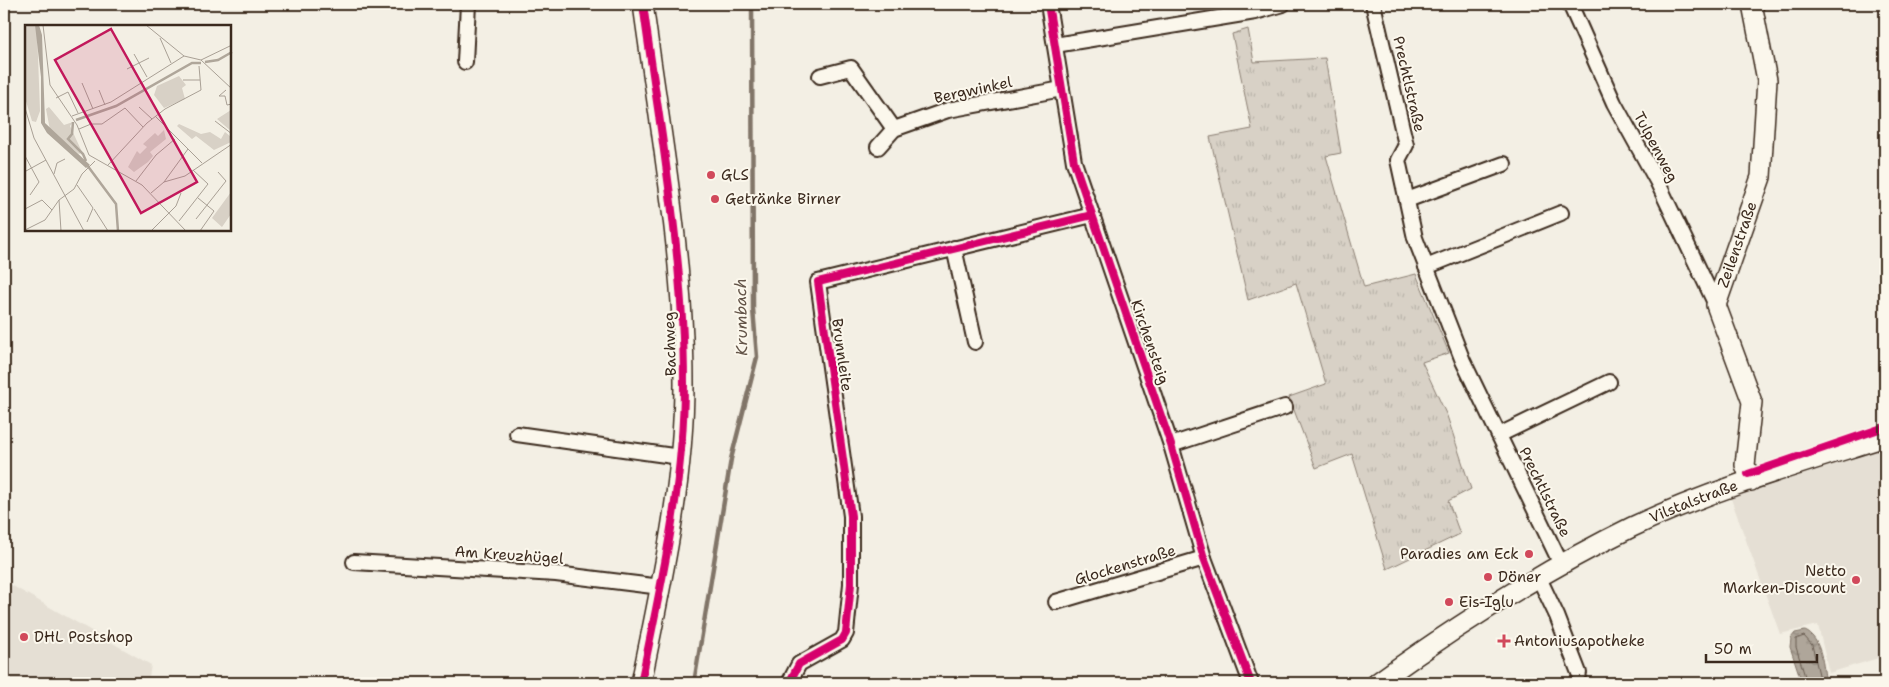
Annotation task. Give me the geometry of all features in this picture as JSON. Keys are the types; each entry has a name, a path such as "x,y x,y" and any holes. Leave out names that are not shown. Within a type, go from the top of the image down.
{"street":[{"path":"465,62 468,4"},
{"name":"Bachweg","path":"641,683 661,587 680,457 684,386 683,313 676,240 643,4"},
{"name":"Kirchensteig","path":"1048,4 1074,162 1171,445 1204,558 1251,683"},
{"path":"1055,45 1255,12 1283,4"},
{"name":"Prechtlstraße","path":"1373,4 1406,145 1398,160 1415,238 1463,361 1561,564"},
{"name":"Tulpenweg","path":"1570,4 1614,103 1657,181 1716,305"},
{"name":"Zeilenstraße","path":"1751,481 1745,465 1752,402 1716,305 1761,177 1767,80 1752,4"},
{"path":"820,76 851,68 894,129"},
{"name":"Bergwinkel","path":"878,147 894,129 948,110 1062,89"},
{"path":"1407,200 1504,164"},
{"path":"1426,267 1561,213"},
{"name":"Brunnleite","path":"789,683 799,664 842,640 846,633 851,584 851,516 818,282 1092,215"},
{"path":"954,248 974,342"},
{"name":"Prechtlstraße","path":"1499,436 1609,382"},
{"path":"1171,445 1285,407"},
{"path":"517,434 680,457"},
{"name":"Vilstalstraße","path":"1377,683 1426,648 1538,576 1633,527 1709,495 1885,437"},
{"name":"Glockenstraße","path":"1056,602 1204,558"},
{"name":"Am Kreuzhügel","path":"354,562 556,574 661,587"},
{"path":"1538,576 1557,616 1579,674"}],"shaded area":[{"path":"1878,449 1885,467 1885,656 1829,673 1818,625 1780,634 1730,496"},
{"path":"4,581 151,665 148,683 4,683"}],"green space":[{"path":"1248,29 1254,62 1325,58 1341,153 1326,156 1364,287 1416,274 1449,353 1422,362 1447,416 1471,489 1448,501 1460,534 1387,569 1352,454 1316,468 1289,397 1326,384 1296,283 1248,300 1210,137 1252,129 1232,34"}],"water":[{"path":"1805,631 1811,635 1818,646 1823,661 1826,683 1802,683 1790,647 1791,638 1795,633"}],"waterway":[{"name":"Krumbach","path":"694,683 731,459 757,357 753,309 752,4"}],"cycle path":[{"path":"641,683 676,497 683,422 684,384 683,336 676,241 643,4"},
{"path":"1048,4 1074,162 1171,445 1204,558 1251,683"},
{"path":"789,683 799,664 842,640 846,633 851,584 851,516 818,282 1092,215"},
{"path":"1748,474 1885,427"}],"place":[{"name":"GLS","path":"711,175"},
{"name":"Getränke Birner","path":"715,199"},
{"name":"Paradies am Eck","path":"1529,554"},
{"name":"Döner","path":"1488,577"},
{"name":"Netto Marken-Discount","path":"1856,580"},
{"name":"Eis-Iglu","path":"1449,602"},
{"name":"DHL Postshop","path":"24,637"},
{"name":"Antoniusapotheke","path":"1504,641"}]}
